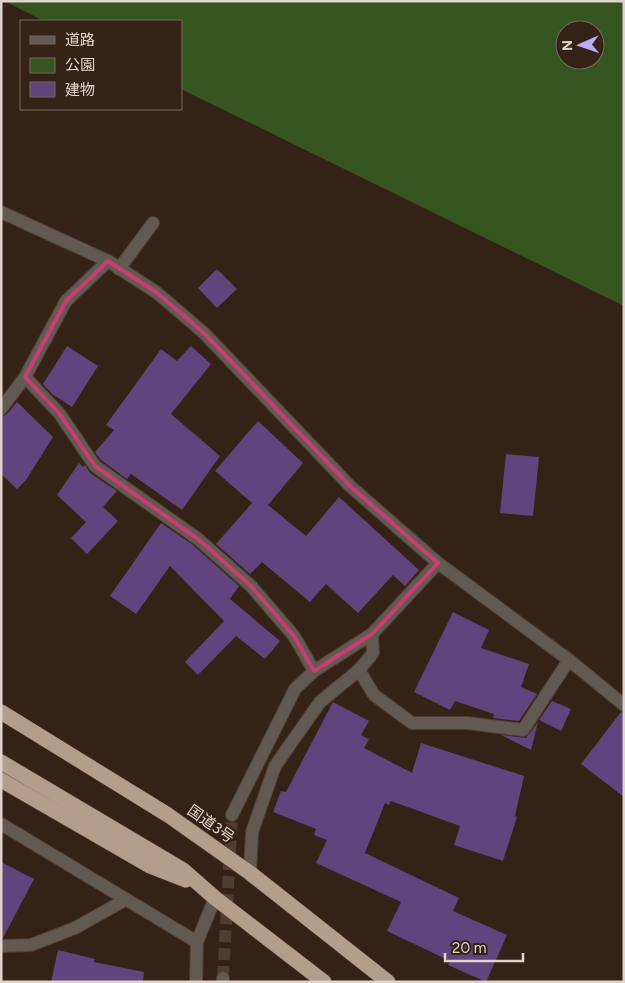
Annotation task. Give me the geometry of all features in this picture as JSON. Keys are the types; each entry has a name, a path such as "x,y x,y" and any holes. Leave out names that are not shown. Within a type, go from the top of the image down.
{"highway":[{"name":"国道3号","path":"1,712 168,815 250,874 388,982"},
{"path":"1,762 182,870 215,898 324,982"},
{"path":"1,780 150,866 199,884"}],"street":[{"path":"1,212 108,261 123,264 204,333 350,486 438,563 569,660 624,705"},
{"path":"123,264 153,223"},
{"path":"1,410 25,377 66,301 108,261"},
{"path":"25,377 59,413 95,466 198,539 251,586 294,636 314,671"},
{"path":"232,815 295,689 314,671 372,634 438,563"},
{"path":"250,874 252,832 275,766 320,702 359,670 373,653 372,634"},
{"path":"359,670 374,695 412,723 466,723 523,730 569,660"},
{"path":"1,824 197,942"},
{"path":"196,982 197,942 215,898"},
{"path":"1,946 31,945 75,928 125,900"}],"highlighted area":[{"path":"108,261 156,292 204,333 350,486 438,563 372,634 314,671 294,636 251,586 198,539 95,466 59,413 25,377 66,301"}],"green space":[{"path":"4,1 624,1 624,306 182,89 182,20 42,20"}],"building":[{"path":"217,269 237,289 217,308 198,288"},
{"path":"67,346 98,366 72,407 52,394 43,384"},
{"path":"191,346 211,364 171,414 220,456 182,510 131,474 127,479 101,460 95,452 114,430 106,425 161,349 177,361"},
{"path":"17,402 53,437 26,480 17,489 1,474 1,417 7,414"},
{"path":"258,421 303,463 268,505 306,536 339,497 419,570 405,586 393,575 358,613 326,584 310,602 262,562 250,574 216,544 252,503 215,471"},
{"path":"506,454 539,457 533,516 500,513"},
{"path":"79,463 83,467 85,465 90,473 117,491 103,507 118,521 87,554 71,538 86,522 57,495"},
{"path":"161,523 193,545 239,586 230,599 280,641 265,659 236,636 198,675 185,662 224,621 170,566 136,614 110,596"},
{"path":"453,612 489,630 481,648 529,664 521,687 537,694 519,721 493,718 494,714 455,701 450,710 414,692"},
{"path":"552,701 571,709 561,731 539,720"},
{"path":"333,702 369,721 361,735 369,739 364,748 412,773 421,743 524,776 515,816 517,817 503,861 454,845 460,826 391,801 389,805 385,803 365,853 459,898 453,911 507,935 486,982 448,965 450,961 387,931 401,902 316,863 327,840 314,835 316,829 273,812 281,791 286,792"},
{"path":"621,712 624,713 624,797 581,764"},
{"path":"538,722 531,750 501,735 526,738"},
{"path":"1,862 34,879 3,938 1,938"},
{"path":"58,950 95,959 94,962 144,972 143,982 51,982"}],"tunnel":[{"path":"223,978 232,815"}]}
